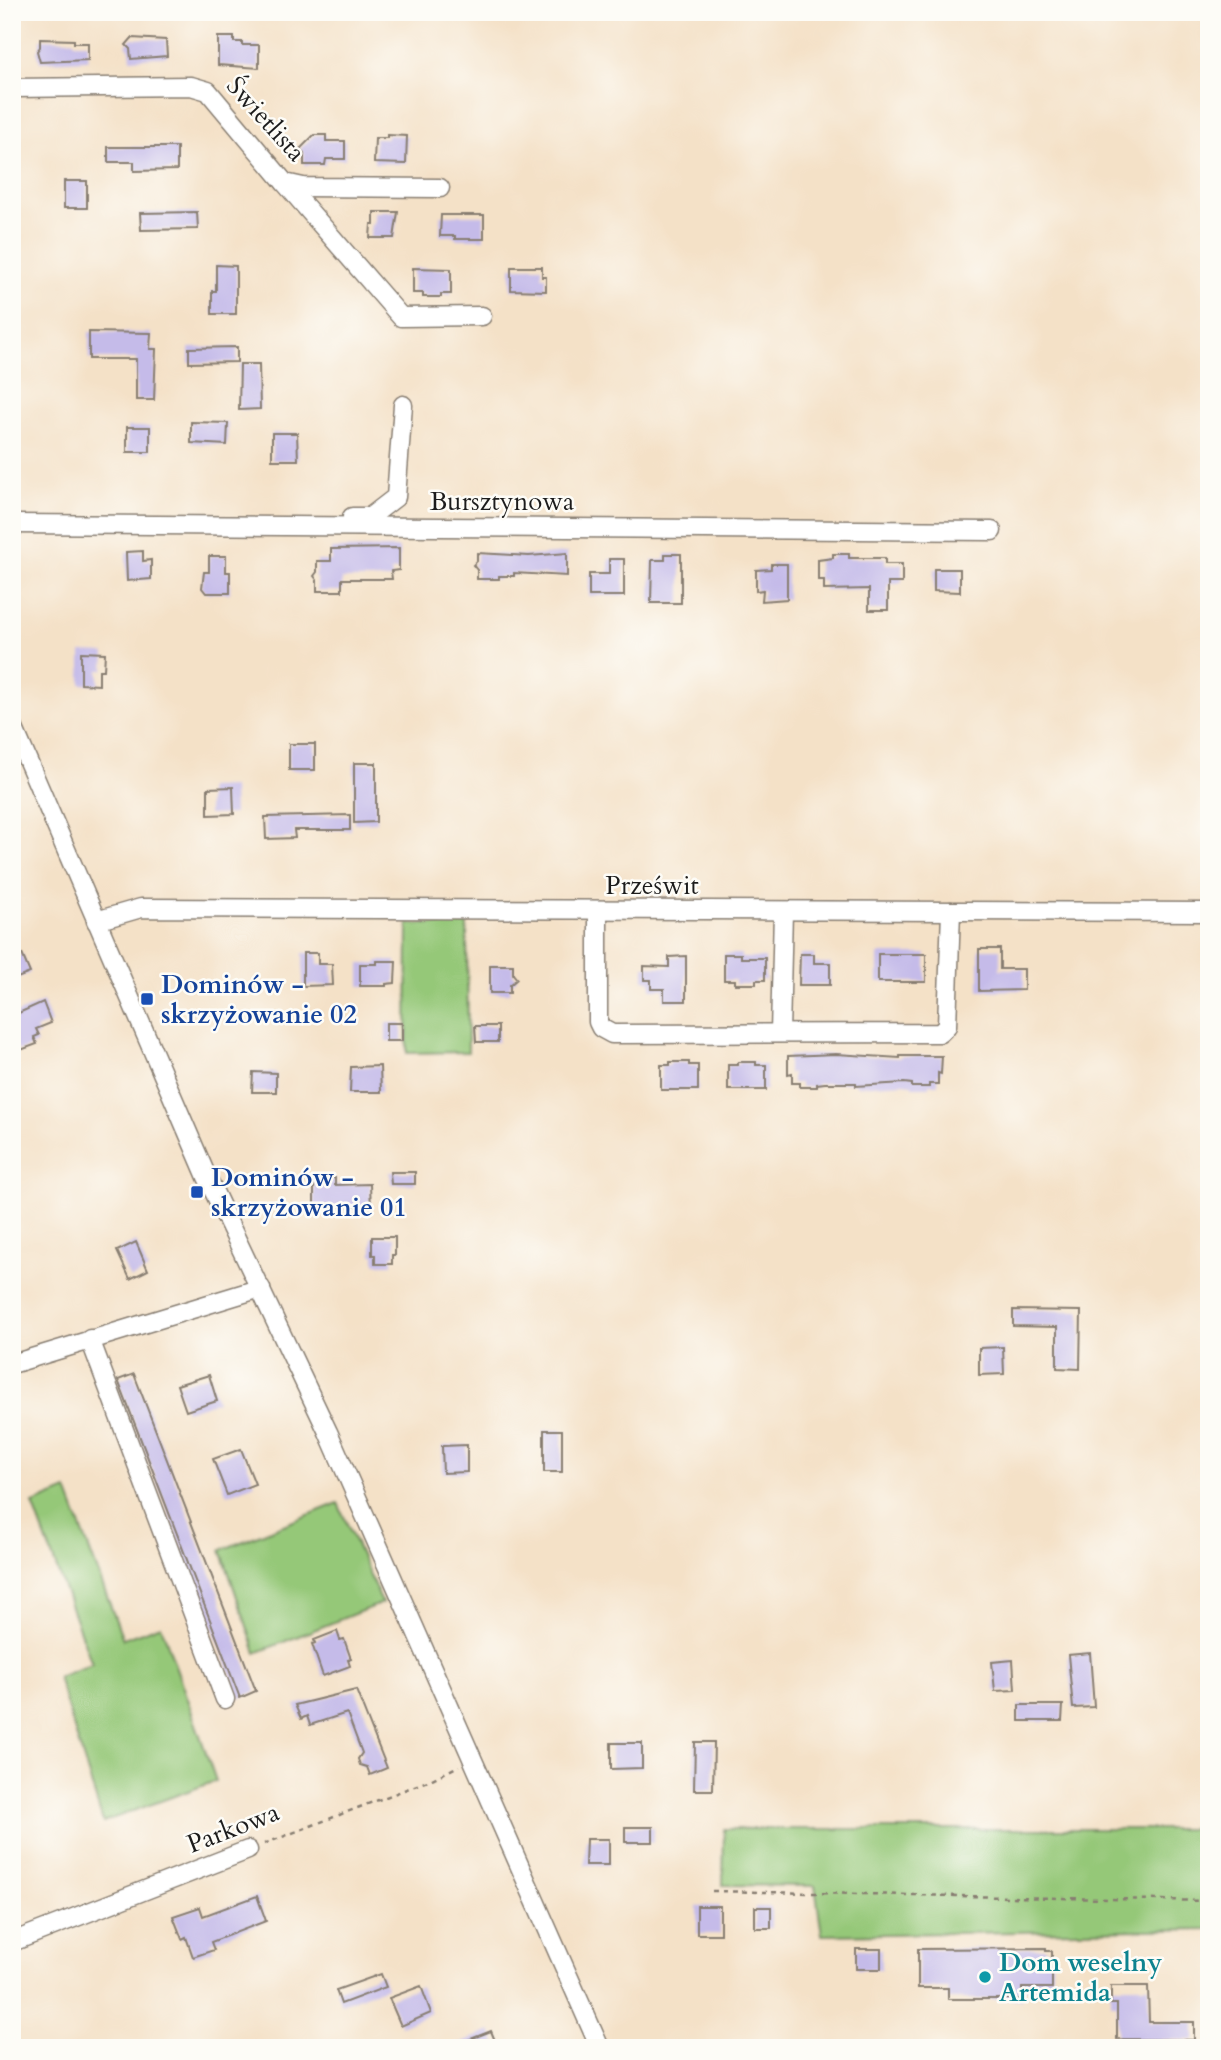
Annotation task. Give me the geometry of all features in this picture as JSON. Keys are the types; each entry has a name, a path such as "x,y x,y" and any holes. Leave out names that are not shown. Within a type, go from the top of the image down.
{"street":[{"name":"Świetlista","path":"12,88 191,86 208,91 285,183 303,187 440,188"},
{"path":"285,183 401,317 482,316"},
{"path":"12,518 370,517 396,497 403,405"},
{"name":"Bursztynowa","path":"12,524 992,531"},
{"path":"12,724 207,1177 333,1444 600,2048"},
{"name":"Prześwit","path":"96,921 141,908 1209,912"},
{"path":"598,911 598,1022 606,1032 940,1033 947,1026 951,911"},
{"path":"780,1032 783,911"},
{"path":"12,1364 261,1288"},
{"path":"90,1339 225,1699"},
{"name":"Parkowa","path":"12,1941 248,1850"}],"path":[{"name":"Parkowa","path":"248,1850 430,1780 472,1760"},
{"path":"712,1891 1209,1901"}],"green space":[{"path":"408,924 467,924 468,1052 407,1053"},
{"path":"67,1490 123,1639 161,1625 216,1781 103,1822 58,1677 92,1664 33,1504"},
{"path":"338,1503 382,1603 256,1653 221,1550"},
{"path":"724,1829 1209,1829 1209,1929 822,1935 815,1886 723,1885"}],"building":[{"path":"218,37 234,37 234,42 242,42 242,45 259,45 259,68 218,65"},
{"path":"132,38 166,40 167,56 131,59 130,49 126,45"},
{"path":"40,39 88,43 88,60 40,62 37,51"},
{"path":"314,135 326,135 326,141 345,141 345,159 326,159 325,165 304,165 304,154 300,149"},
{"path":"387,135 407,136 406,164 374,163 375,138 387,138"},
{"path":"108,147 177,147 177,170 134,171 134,162 108,162"},
{"path":"64,181 87,181 87,208 64,208"},
{"path":"197,212 198,229 141,230 140,213"},
{"path":"374,212 398,212 394,238 370,238"},
{"path":"441,215 484,215 484,239 440,236"},
{"path":"216,265 236,266 236,314 212,314 212,291 216,291"},
{"path":"511,267 542,267 542,277 546,277 546,291 511,290"},
{"path":"413,268 451,269 451,294 423,297 423,293 413,293"},
{"path":"89,332 151,333 150,349 156,349 154,400 136,400 136,359 89,359"},
{"path":"237,347 237,362 189,363 189,348"},
{"path":"240,364 259,364 260,409 239,410"},
{"path":"191,422 228,423 227,445 191,443"},
{"path":"127,427 150,427 150,452 127,452"},
{"path":"272,433 297,433 298,460 272,460"},
{"path":"399,548 399,570 391,571 392,579 342,579 342,591 317,591 317,580 314,576 317,572 317,561 331,561 331,549"},
{"path":"143,551 143,561 151,560 151,579 127,581 126,552"},
{"path":"477,553 529,556 567,553 567,576 514,573 514,576 499,576 499,579 477,579 477,570 473,565 477,561"},
{"path":"665,554 681,554 681,603 651,603 652,560 665,560"},
{"path":"833,554 849,554 849,558 885,558 885,564 902,564 902,583 888,583 888,610 869,610 869,589 824,590 824,580 818,580 818,560 833,558"},
{"path":"209,556 226,556 226,572 230,572 230,593 206,593 202,588 204,572 209,572"},
{"path":"609,559 624,559 624,596 589,596 589,574 609,574"},
{"path":"771,564 787,564 787,599 762,601 763,590 756,591 756,570 771,569"},
{"path":"934,569 960,569 960,592 934,591"},
{"path":"81,652 105,653 104,670 99,670 99,685 81,684"},
{"path":"289,744 315,744 315,770 289,770"},
{"path":"354,763 376,763 376,822 354,823"},
{"path":"233,787 234,814 208,815 208,788"},
{"path":"350,815 350,830 294,830 295,838 266,839 265,817"},
{"path":"979,949 1000,949 1000,969 1024,969 1024,990 979,991"},
{"path":"303,953 318,953 318,964 332,964 333,985 303,986"},
{"path":"22,954 30,973 12,980 12,958"},
{"path":"724,954 741,954 741,958 765,958 765,980 756,980 756,984 735,984 735,980 724,980"},
{"path":"800,954 814,954 814,963 830,963 830,985 799,985"},
{"path":"878,954 926,954 926,982 878,982"},
{"path":"686,956 686,1001 664,1001 664,989 651,989 651,980 644,980 644,966 669,967 669,957"},
{"path":"377,961 396,961 395,983 386,986 360,986 360,964 377,964"},
{"path":"490,965 513,965 513,974 517,979 510,985 510,993 490,993"},
{"path":"43,1002 51,1023 36,1029 39,1035 34,1037 37,1044 18,1051 12,1037 12,1016"},
{"path":"386,1023 402,1023 402,1041 386,1041"},
{"path":"475,1026 498,1026 498,1042 476,1042"},
{"path":"836,1054 900,1058 942,1056 941,1074 938,1073 938,1084 929,1084 929,1087 912,1087 912,1084 904,1083 856,1086 856,1083 825,1083 817,1084 817,1087 800,1087 800,1083 792,1083 792,1073 788,1074 788,1056"},
{"path":"670,1062 698,1065 698,1090 661,1090 661,1065 670,1065"},
{"path":"738,1062 766,1065 766,1090 728,1090 728,1065 738,1065"},
{"path":"380,1066 381,1092 350,1092 351,1067"},
{"path":"253,1072 276,1073 276,1092 252,1092"},
{"path":"390,1172 415,1172 415,1184 391,1184"},
{"path":"314,1178 335,1178 335,1185 370,1184 371,1209 358,1210 358,1206 314,1207"},
{"path":"372,1237 395,1237 392,1264 375,1264"},
{"path":"136,1242 148,1270 130,1279 117,1251"},
{"path":"1013,1310 1081,1311 1080,1369 1057,1368 1057,1327 1013,1326"},
{"path":"1003,1347 1004,1374 979,1375 979,1348"},
{"path":"134,1374 256,1691 240,1698 118,1380"},
{"path":"209,1375 217,1401 186,1411 177,1385"},
{"path":"544,1430 562,1430 562,1472 544,1472"},
{"path":"467,1445 467,1472 443,1473 442,1446"},
{"path":"241,1449 255,1484 227,1495 213,1459"},
{"path":"337,1631 340,1640 344,1639 351,1659 348,1660 350,1666 323,1676 312,1644 315,1643 314,1640"},
{"path":"1090,1653 1094,1707 1073,1708 1068,1655"},
{"path":"1013,1660 1015,1690 995,1691 992,1662"},
{"path":"356,1690 387,1768 370,1775 367,1767 360,1765 358,1759 362,1753 347,1713 310,1725 307,1716 301,1719 295,1705"},
{"path":"1019,1705 1063,1705 1062,1721 1019,1721"},
{"path":"695,1742 714,1742 713,1790 694,1790"},
{"path":"611,1743 642,1743 642,1768 611,1769"},
{"path":"625,1827 653,1827 653,1842 625,1842"},
{"path":"586,1839 609,1839 609,1865 585,1865"},
{"path":"257,1896 266,1921 211,1942 214,1950 193,1957 186,1937 182,1939 173,1916 200,1907 203,1916"},
{"path":"697,1906 720,1906 720,1934 697,1934"},
{"path":"755,1907 771,1907 771,1928 755,1928"},
{"name":"Dom weselny Artemida","path":"1046,1948 1046,1951 1052,1951 1052,1988 1022,1988 1022,1999 948,1999 948,1988 918,1988 918,1949"},
{"path":"856,1949 881,1949 881,1969 856,1969"},
{"path":"381,1974 386,1987 341,2004 336,1990"},
{"path":"421,1986 431,2013 401,2026 389,1998"},
{"path":"1111,1986 1148,1986 1149,2022 1194,2022 1194,2040 1117,2039 1117,2004 1111,2004"},
{"path":"491,2031 498,2048 450,2048 450,2047"}],"place":[{"name":"Dominów - skrzyżowanie 02","path":"147,999"},
{"name":"Dominów - skrzyżowanie 01","path":"197,1192"},
{"name":"Dom weselny Artemida","path":"985,1977"}]}
